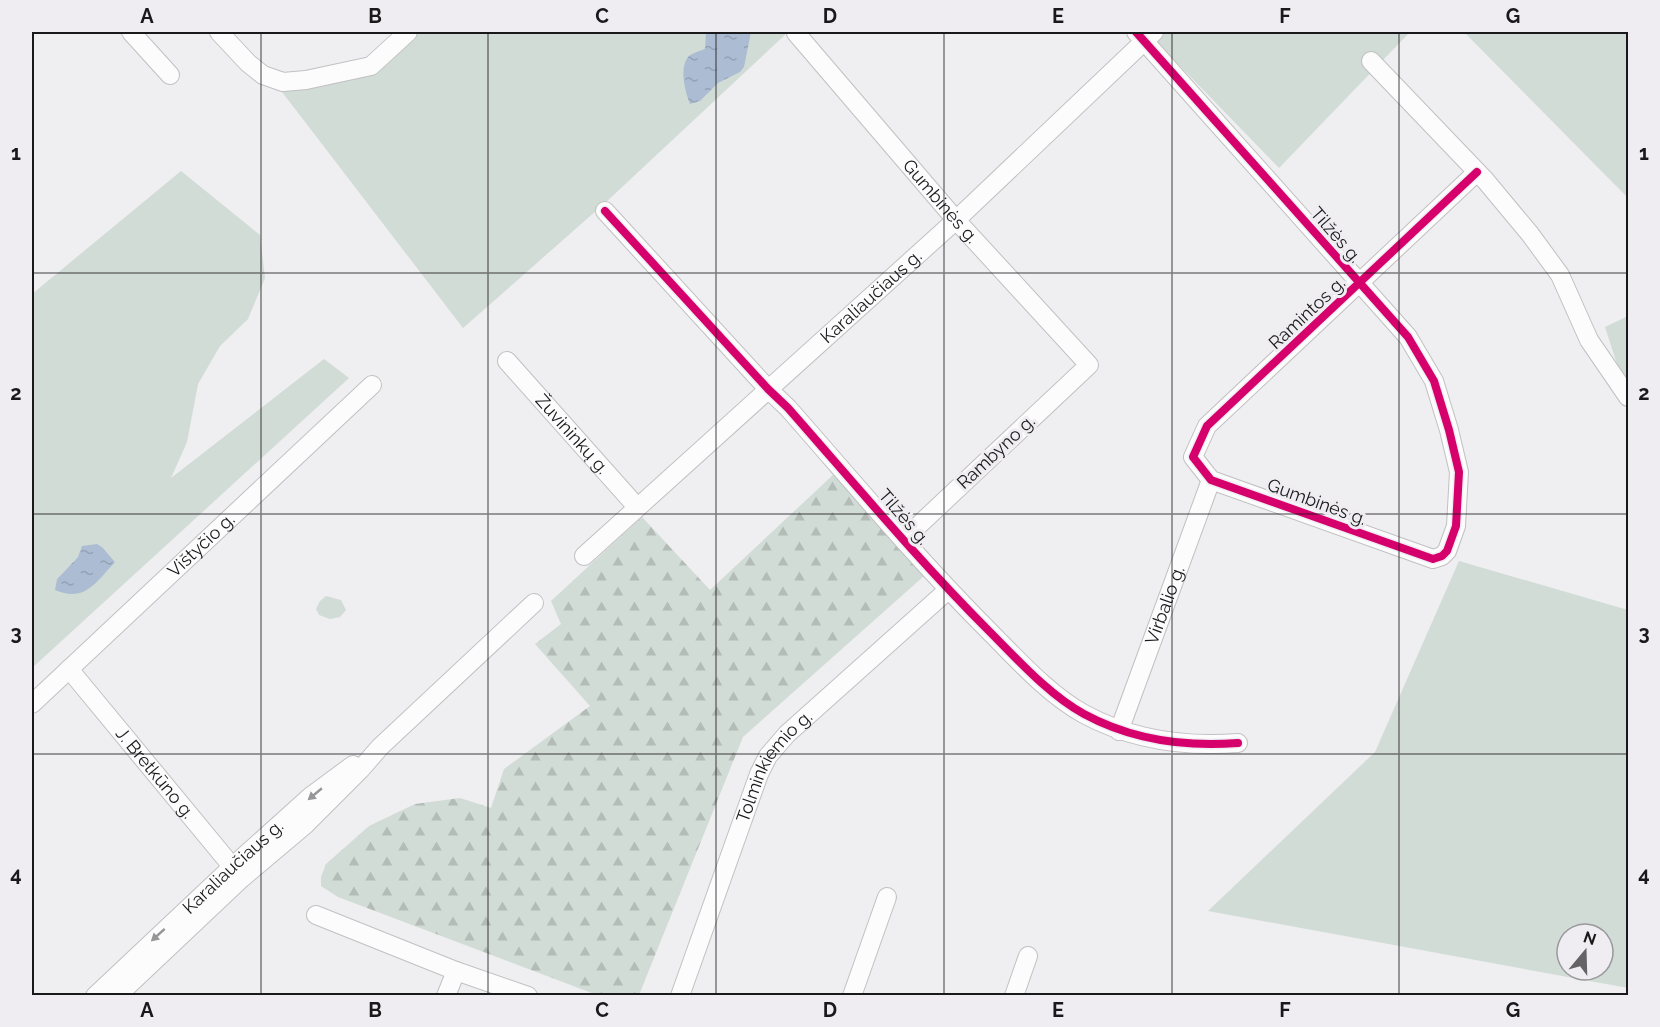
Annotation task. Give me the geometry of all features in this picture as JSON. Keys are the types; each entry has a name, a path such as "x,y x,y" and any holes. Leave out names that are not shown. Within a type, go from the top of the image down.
{"street":[{"path":"131,32 170,75"},
{"path":"219,32 248,63 263,75 283,82 306,80 371,66 408,32"},
{"name":"Gumbinės g.","path":"797,32 956,220 1089,365"},
{"name":"Karaliaučiaus g.","path":"585,556 956,220 1144,34"},
{"name":"Tilžės g.","path":"1144,34 1359,285 1408,337 1434,381 1459,472 1456,526 1447,551 1442,556"},
{"path":"1371,61 1477,172 1530,234 1560,275 1589,340 1629,397"},
{"name":"Ramintos g.","path":"1211,480 1193,457 1207,426 1477,172"},
{"name":"Tilžės g.","path":"605,211 788,408 948,590 1018,660 1064,700 1084,714 1119,730 1180,744 1238,743"},
{"name":"Žuvininkų g.","path":"507,361 637,507"},
{"name":"Rambyno g.","path":"904,539 1089,365"},
{"name":"Vištyčio g.","path":"32,704 372,385"},
{"name":"Gumbinės g.","path":"1211,480 1433,559 1442,556"},
{"name":"Virbalio g.","path":"1119,730 1211,480"},
{"name":"Tolminkiemio g.","path":"680,996 759,774 768,756 787,734 948,590"},
{"name":"Karaliaučiaus g.","path":"117,996 328,783 380,747 534,603"},
{"name":"J. Bretkūno g.","path":"69,669 237,873"},
{"name":"Karaliaučiaus g.","path":"94,996 149,943 237,873"},
{"path":"852,996 887,897"},
{"path":"316,915 456,971 528,996"},
{"path":"1014,996 1028,956"},
{"path":"446,996 456,971"}],"green space":[{"path":"420,32 788,32 605,203 463,328 279,88 377,70"},
{"path":"1147,32 1410,32 1279,168"},
{"path":"1464,32 1628,32 1628,198"},
{"path":"181,171 260,235 265,278 248,319 220,346 198,384 187,442 171,478 324,359 349,378 32,668 32,294","holes":["103,548 115,562 57,579 78,557"]},
{"path":"1628,316 1628,398 1605,327"},
{"path":"834,474 924,576 743,737 639,995 597,995 338,897 321,886 321,877 326,864 369,826 415,804 460,798 491,808 504,769 590,706 535,644 561,624 551,601 642,517 710,590"},
{"path":"1459,561 1628,610 1628,988 1595,982 1615,982 1615,922 1555,922 1555,975 1208,911 1375,752"},
{"path":"326,596 341,600 346,610 340,617 330,619 319,615 316,609"}],"water":[{"path":"706,32 751,32 744,67 740,72 718,83 700,101 690,104 683,74 685,62 694,53 705,49"},
{"path":"97,544 115,562 102,577 82,592 74,594 55,590 57,579 78,557 82,546"}],"cycle path":[{"path":"1136,32 1408,337 1434,381 1459,472 1456,526 1447,551 1442,556 1433,559 1211,480 1193,457 1207,426 1477,172"},
{"path":"605,211 788,408 937,577 1046,687 1084,714 1140,736 1198,744 1238,743"}]}
